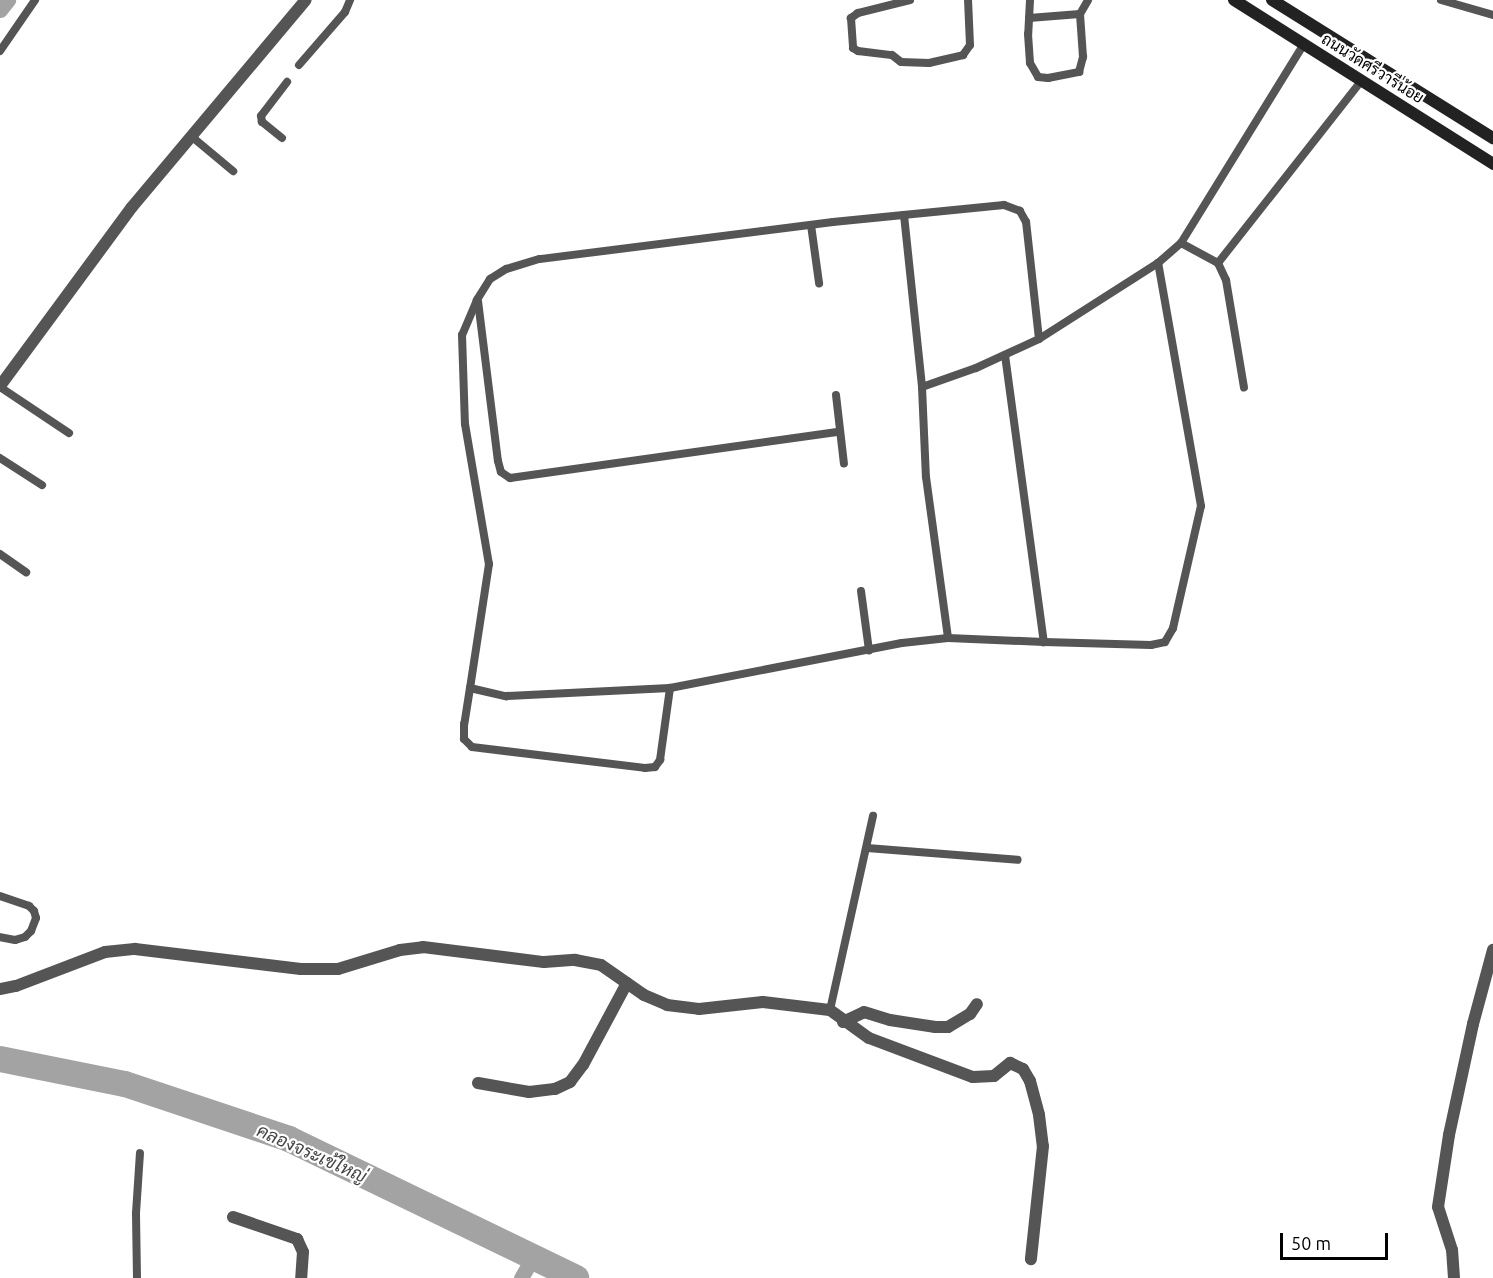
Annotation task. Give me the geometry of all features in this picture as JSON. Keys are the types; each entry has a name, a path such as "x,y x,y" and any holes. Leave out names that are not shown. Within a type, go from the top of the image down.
{"main road":[{"name":"ถนนวัดศรีวารีน้อย","path":"1234,0 1493,164"},
{"name":"ถนนวัดศรีวารีน้อย","path":"1272,0 1493,138"}],"street":[{"path":"0,387 132,207 306,0"},
{"path":"0,989 16,986 95,955 135,949 301,969 338,969 400,950 423,947 544,962 575,960 601,965 644,995 667,1005 699,1009 763,1002 830,1010 843,1022 869,1038 973,1077 994,1076 1010,1063 1023,1068 1030,1081 1039,1115 1043,1146 1031,1259"},
{"path":"1454,1278 1452,1250 1438,1207 1449,1135 1473,1024 1493,950"},
{"path":"478,1083 529,1092 555,1089 570,1082 583,1065 627,982"},
{"path":"843,1022 864,1012 901,1022 948,1027 970,1014 977,1004"},
{"path":"232,1217 297,1239 303,1252 301,1278"}],"lane":[{"path":"0,51 34,0"},
{"path":"299,64 345,12 350,0"},
{"path":"910,0 858,13 851,18 853,48 858,51 892,56 901,62 929,63 963,55 970,45 968,0"},
{"path":"1030,0 1028,34 1032,71 1038,77 1048,78 1078,72 1082,67 1080,14 1088,0"},
{"path":"1441,0 1493,15"},
{"path":"1029,18 1080,14"},
{"path":"922,387 1005,355 1039,339 1158,263 1181,243 1304,44"},
{"path":"1218,263 1362,80"},
{"path":"282,138 262,122 261,116 287,82"},
{"path":"191,136 233,171"},
{"path":"670,688 660,760 655,767 645,768 472,747 464,739 489,564 465,424 462,335 477,300 490,279 506,269 540,259 811,225 1004,205 1020,211 1026,222 1039,339"},
{"path":"904,215 922,387 926,477 948,638"},
{"path":"811,225 819,283"},
{"path":"1181,243 1218,263 1226,280 1244,388"},
{"path":"470,688 506,696 670,688 869,650 948,638 1151,645 1165,642 1173,628 1201,506 1158,263"},
{"path":"477,300 498,461 501,472 510,478 839,432"},
{"path":"1005,355 1044,642"},
{"path":"0,387 69,434"},
{"path":"836,395 844,464"},
{"path":"0,459 42,484"},
{"path":"0,554 26,572"},
{"path":"861,591 869,650"},
{"path":"830,1010 873,816"},
{"path":"867,848 1018,860"},
{"path":"0,896 29,906 36,918 31,931 25,937 15,940 0,937"},
{"path":"137,1278 136,1213 140,1153"}],"waterway":[{"path":"0,10 8,0"},
{"name":"คลองจระเข้ใหญ่","path":"0,1059 125,1084 289,1139 576,1278"},
{"path":"521,1278 533,1257"}]}
